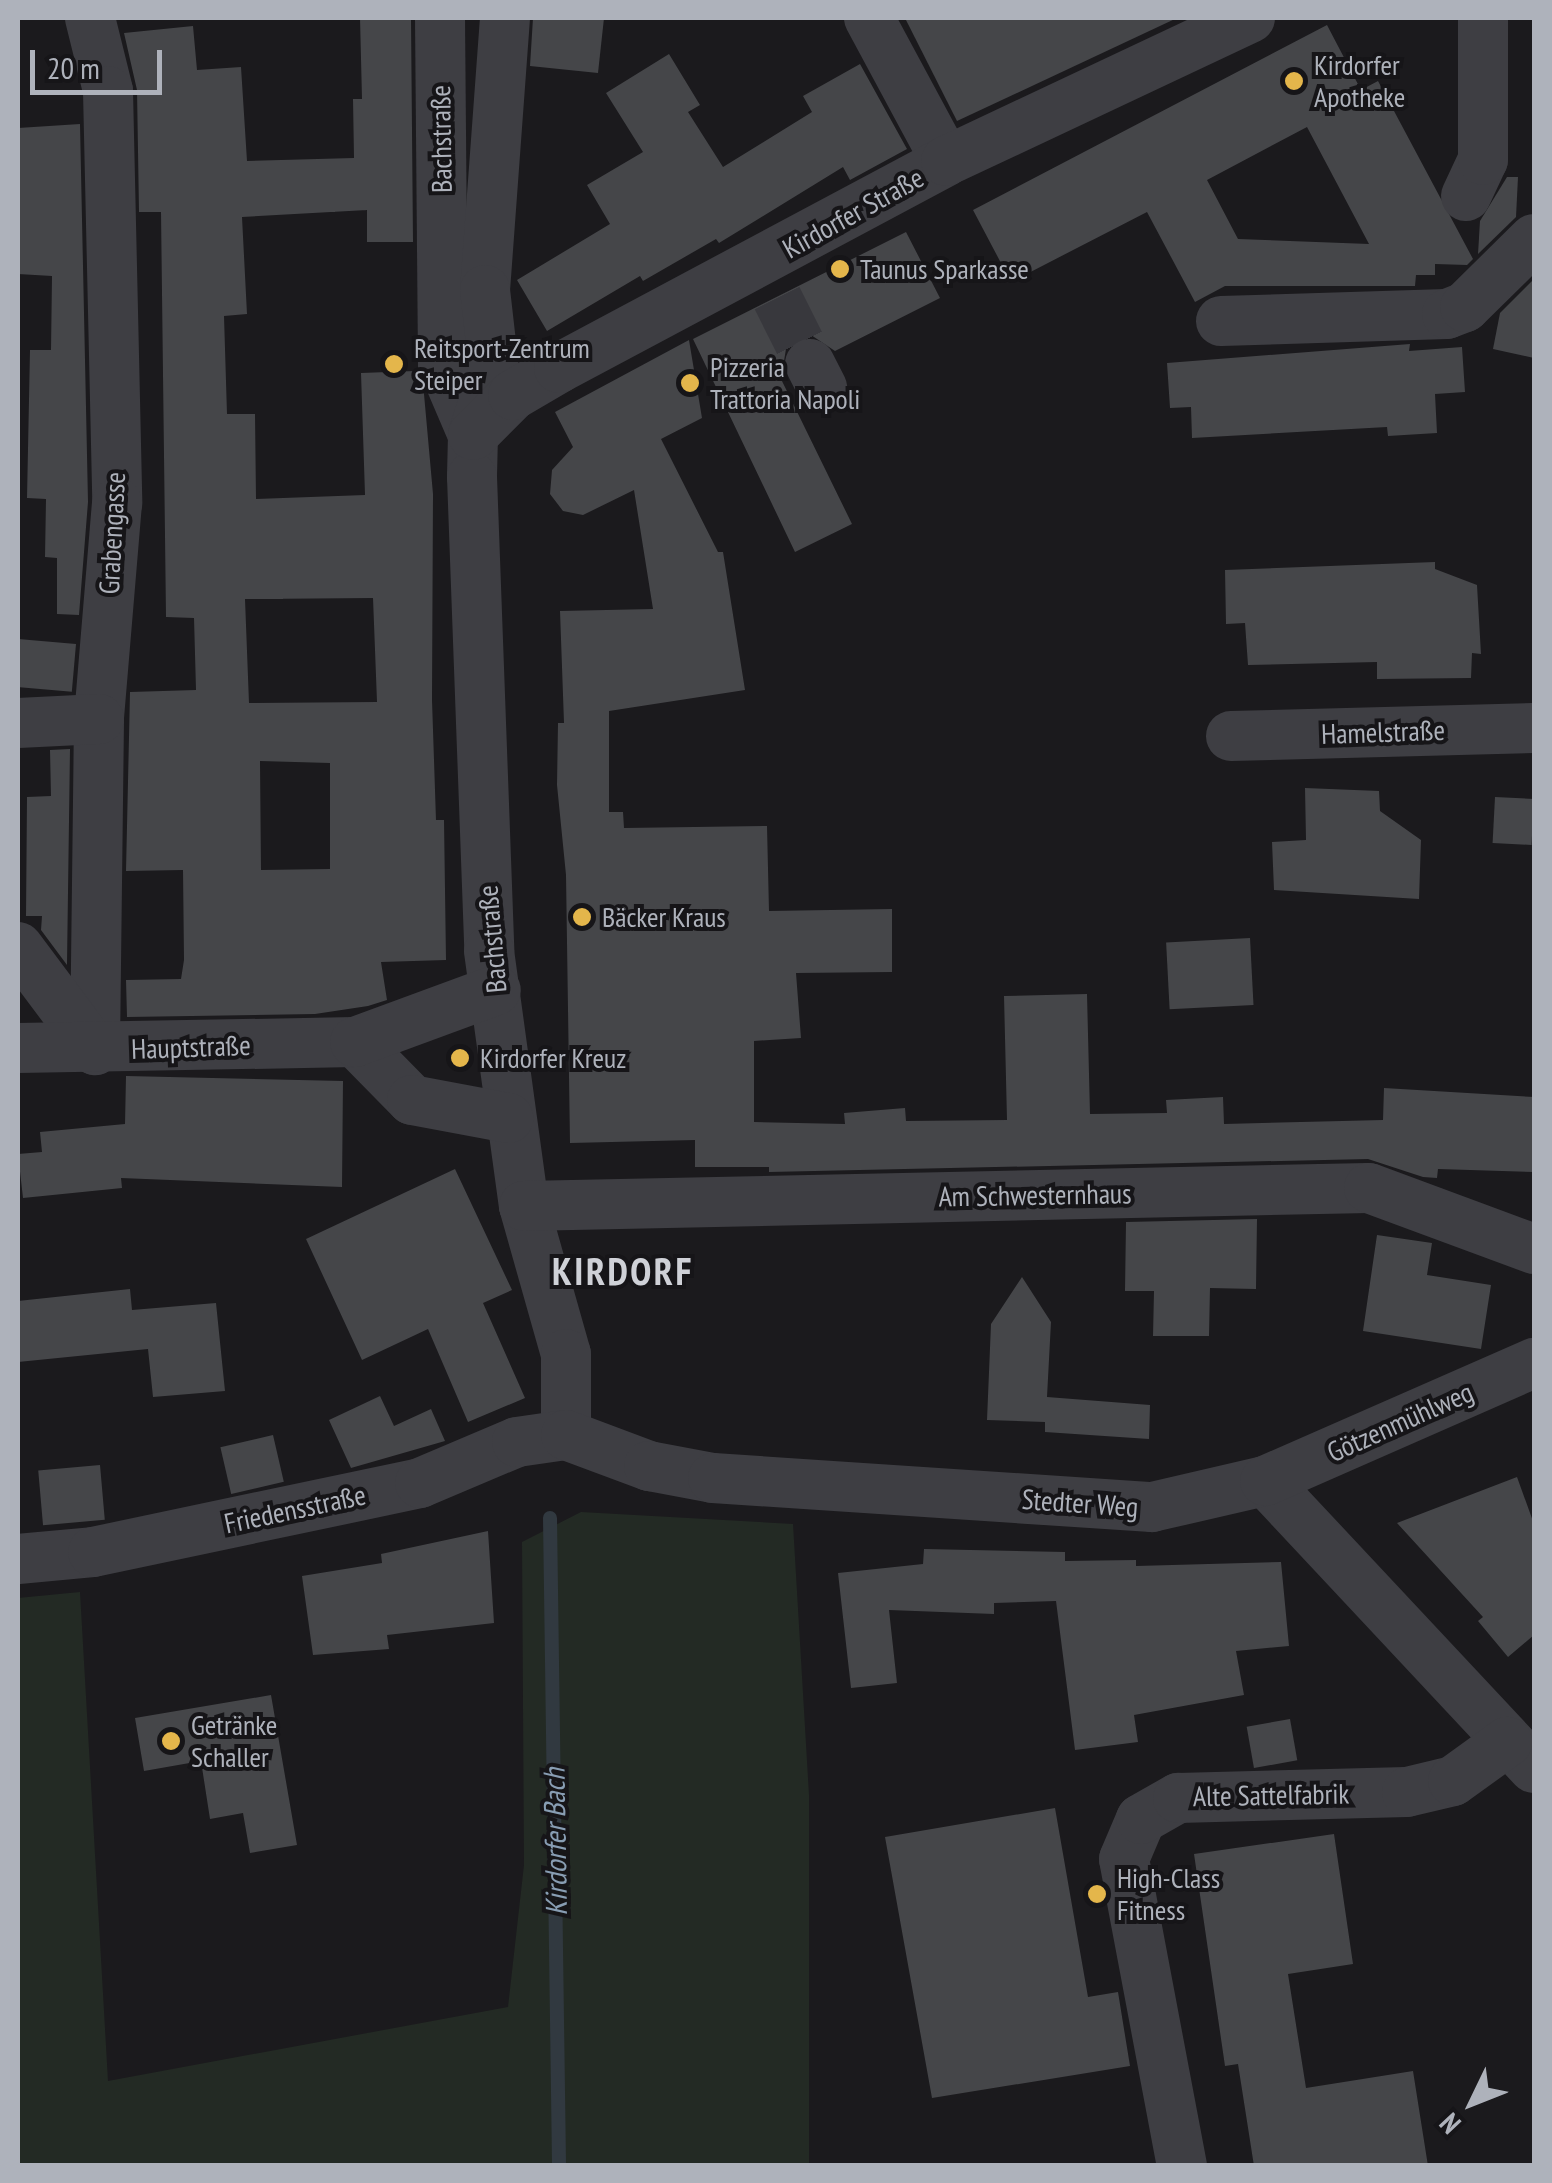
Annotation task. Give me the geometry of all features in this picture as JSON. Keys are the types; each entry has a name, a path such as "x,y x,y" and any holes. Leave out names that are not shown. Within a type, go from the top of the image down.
{"street":[{"name":"Grabengasse","path":"90,18 108,91 116,483 99,719 96,1050"},
{"name":"Bachstraße","path":"440,18 443,365 473,435"},
{"name":"Bachstraße","path":"505,18 485,290 494,369 473,435 489,951 508,1118 524,1206 566,1354 566,1435"},
{"path":"869,18 946,161"},
{"name":"Kirdorfer Straße","path":"473,435 513,395 559,368 769,281 946,161 1250,18"},
{"path":"1466,196 1483,160 1484,18"},
{"path":"1221,321 1447,314 1465,307 1534,239"},
{"path":"18,723 99,719"},
{"name":"Hamelstraße","path":"1230,736 1534,728"},
{"name":"Hauptstraße","path":"18,948 96,1050 356,1042 496,990"},
{"path":"356,1042 412,1100 508,1118"},
{"path":"18,1048 96,1050"},
{"name":"Am Schwesternhaus","path":"524,1206 1369,1188 1534,1249"},
{"name":"Götzenmühlweg","path":"1264,1481 1534,1363"},
{"name":"Stedter Weg","path":"566,1435 649,1466 714,1478 1132,1506 1264,1481"},
{"name":"Friedensstraße","path":"18,1560 93,1552 420,1482 516,1442 566,1435"},
{"path":"1264,1481 1520,1755"},
{"name":"Alte Sattelfabrik","path":"1182,2166 1124,1859 1141,1819 1178,1798 1407,1792 1453,1781 1520,1755"}],"shaded area":[{"path":"581,1512 793,1524 809,1795 809,2165 18,2165 18,1598 80,1592 108,2081 508,2007 524,1865 522,1542"}],"building":[{"path":"360,18 411,18 413,242 367,242 367,210 242,217 247,314 224,316 227,414 255,414 256,499 365,495 361,373 415,371 424,394 433,494 432,700 436,820 444,820 446,960 381,962 387,1000 368,1006 315,1014 127,1017 126,980 181,979 184,960 183,870 126,871 130,692 196,690 194,618 166,617 161,212 139,212 137,90 124,33 193,26 197,70 241,67 247,161 354,158 353,99 362,99","holes":["373,598 377,702 249,703 245,599","260,761 330,763 330,869 261,870"]},
{"path":"533,18 604,18 598,73 530,66"},
{"path":"905,18 1177,18 957,121"},
{"path":"1327,25 1361,90 1378,81 1473,259 1467,265 1435,264 1435,275 1416,275 1415,286 1225,286 1195,302 1147,212 1011,282 973,210","holes":["1307,127 1369,244 1238,239 1207,180"]},
{"path":"669,54 700,105 688,112 723,167 812,112 803,96 860,64 907,149 850,180 843,167 719,243 716,239 643,281 640,276 547,331 517,280 610,224 587,185 643,152 606,93"},
{"path":"80,124 88,502 79,615 57,614 57,558 45,557 46,499 27,498 30,350 51,350 52,276 18,274 18,128"},
{"path":"1507,177 1518,177 1516,217 1478,254 1480,221"},
{"path":"906,232 940,298 835,351 811,335 786,349 781,379 852,524 795,552 693,339"},
{"path":"1534,279 1534,358 1493,349 1500,313"},
{"path":"689,340 702,418 661,439 718,552 723,552 745,690 609,711 609,812 623,812 624,828 767,826 769,911 892,909 892,972 796,973 801,1038 754,1041 754,1122 845,1124 844,1113 905,1108 906,1121 1007,1120 1004,996 1087,994 1090,1114 1167,1113 1166,1100 1223,1097 1224,1124 1383,1120 1384,1088 1534,1097 1534,1172 1438,1169 1437,1178 1423,1177 1368,1159 769,1172 769,1167 695,1167 695,1140 570,1143 566,875 557,785 558,723 564,723 560,611 653,609 634,490 583,515 563,511 550,494 552,470 573,447 555,412"},
{"path":"1410,344 1409,351 1462,347 1465,392 1435,394 1437,433 1388,436 1387,427 1192,438 1191,407 1170,408 1167,363"},
{"path":"1435,562 1435,569 1477,585 1481,654 1472,653 1471,678 1377,679 1377,662 1248,665 1245,623 1226,624 1225,570"},
{"path":"18,639 76,644 72,692 18,687"},
{"path":"70,749 67,965 41,930 42,916 26,916 27,797 51,796 50,750"},
{"path":"1305,788 1379,791 1380,811 1421,840 1419,899 1274,890 1272,842 1306,840"},
{"path":"1495,797 1534,799 1532,845 1493,843"},
{"path":"1250,938 1254,1005 1170,1009 1166,942"},
{"path":"126,1076 343,1081 342,1187 121,1178 122,1188 23,1198 18,1154 42,1152 40,1132 125,1124"},
{"path":"455,1169 512,1290 483,1303 525,1398 468,1422 428,1329 362,1360 306,1239"},
{"path":"1257,1219 1256,1289 1210,1288 1209,1336 1153,1336 1154,1291 1125,1291 1126,1222"},
{"path":"1377,1235 1432,1243 1427,1275 1491,1285 1481,1349 1363,1331"},
{"path":"1022,1277 1051,1322 1047,1397 1150,1405 1149,1439 1045,1432 1045,1422 987,1420 991,1324"},
{"path":"130,1289 132,1310 216,1303 225,1391 153,1397 148,1349 18,1362 18,1301"},
{"path":"380,1396 394,1426 431,1409 445,1441 351,1468 329,1420"},
{"path":"273,1435 284,1482 231,1494 220,1447"},
{"path":"100,1465 105,1520 43,1525 38,1470"},
{"path":"1517,1477 1534,1524 1534,1635 1508,1657 1478,1621 1483,1617 1397,1523"},
{"path":"488,1531 494,1623 387,1635 389,1649 313,1655 302,1576 382,1563 381,1554"},
{"path":"924,1549 1065,1552 1065,1561 1136,1560 1136,1566 1281,1562 1289,1646 1236,1651 1244,1695 1134,1715 1138,1742 1075,1750 1056,1601 994,1603 994,1614 889,1610 897,1683 851,1688 838,1573 923,1564"},
{"path":"271,1695 297,1845 250,1853 243,1813 210,1819 201,1761 144,1771 135,1718"},
{"path":"1290,1719 1297,1760 1254,1768 1247,1727"},
{"path":"1055,1808 1088,1997 1118,1992 1130,2066 932,2098 885,1837"},
{"path":"1334,1834 1353,1964 1288,1974 1306,2088 1413,2071 1428,2166 1254,2166 1238,2064 1225,2066 1194,1854"}],"waterway":[{"name":"Kirdorfer Bach","path":"550,1518 559,2166"}],"tunnel":[{"path":"777,298 810,364"}],"place":[{"name":"Kirdorfer Apotheke","path":"1294,81"},
{"name":"Taunus Sparkasse","path":"840,269"},
{"name":"Reitsport-Zentrum Steiper","path":"394,364"},
{"name":"Pizzeria Trattoria Napoli","path":"690,383"},
{"name":"Bäcker Kraus","path":"582,917"},
{"name":"Kirdorfer Kreuz","path":"460,1058"},
{"name":"Getränke Schaller","path":"171,1741"},
{"name":"High-Class Fitness","path":"1097,1894"}],"district":[{"name":"KIRDORF","path":"623,1271"}]}
